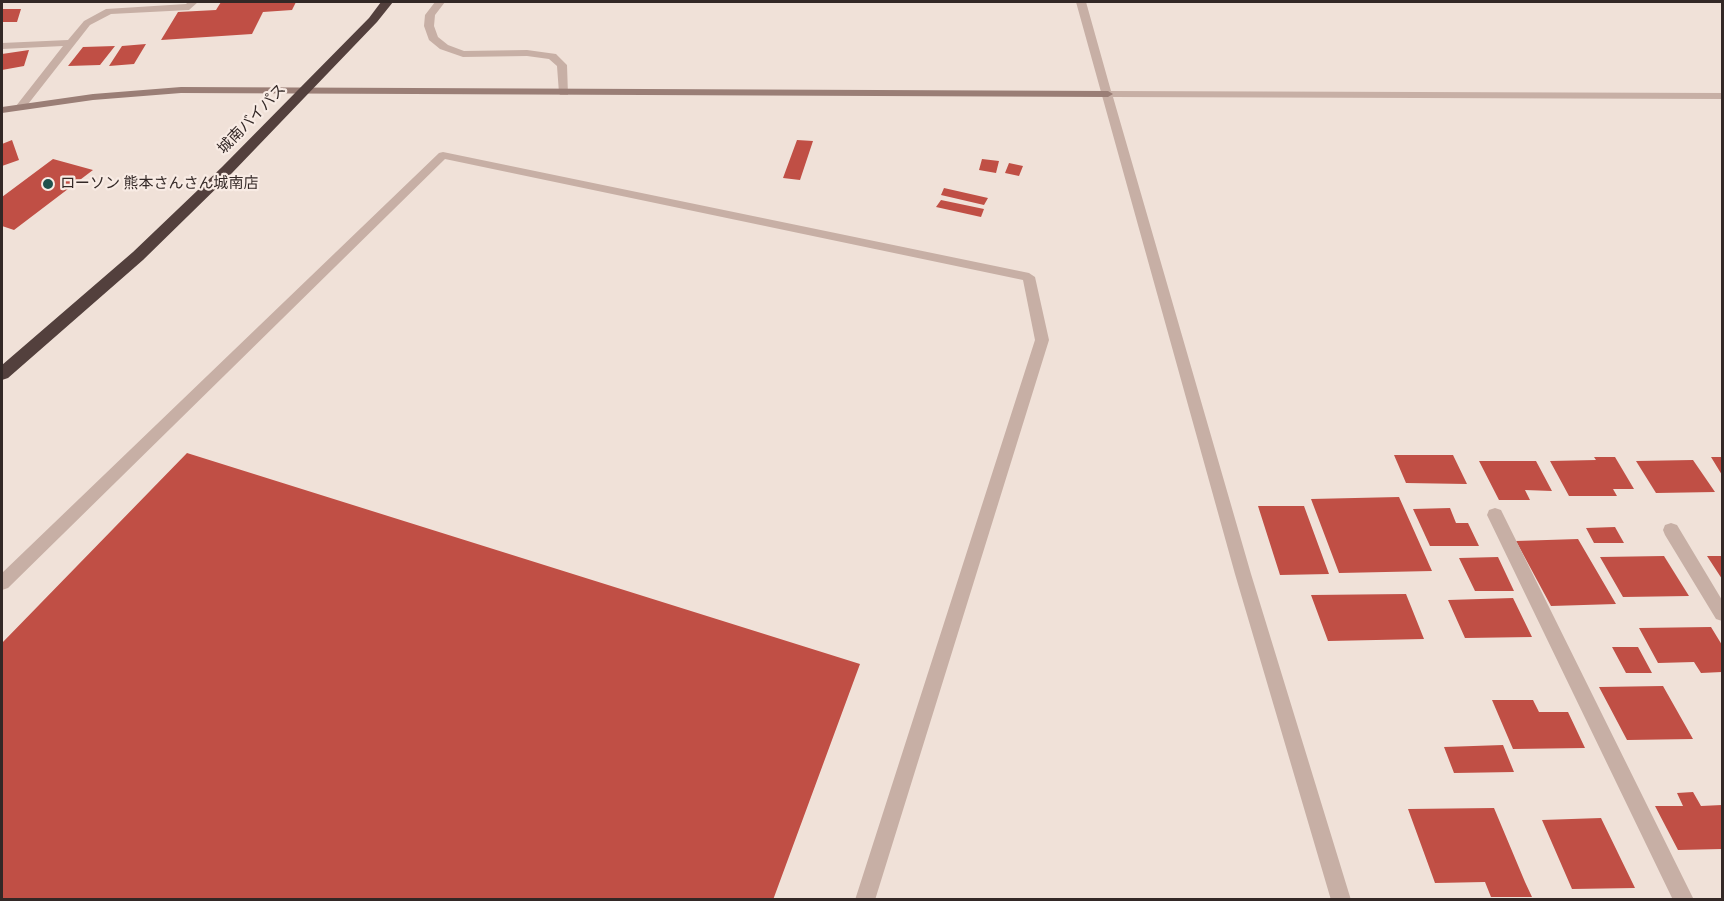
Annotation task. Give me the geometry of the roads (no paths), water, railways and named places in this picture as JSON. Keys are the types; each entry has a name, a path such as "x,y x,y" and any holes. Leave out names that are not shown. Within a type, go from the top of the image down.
{"highway":[{"name":"城南バイパス","path":"2,374 138,256 227,170 373,20 387,2"}],"street":[{"path":"21,106 87,23 110,11 189,7 193,2"},
{"path":"440,2 430,15 429,26 433,38 444,47 464,54 527,53 552,56 562,64 564,93"},
{"path":"1081,2 1243,574 1341,900"},
{"path":"2,46 70,43"},
{"path":"2,110 93,97 181,90 1722,96"},
{"path":"2,583 443,155 1029,277 1042,340 865,900"},
{"path":"1495,515 1684,900"},
{"path":"1671,531 1722,614"}],"place":[{"name":"ローソン 熊本さんさん城南店","path":"48,184"}]}
